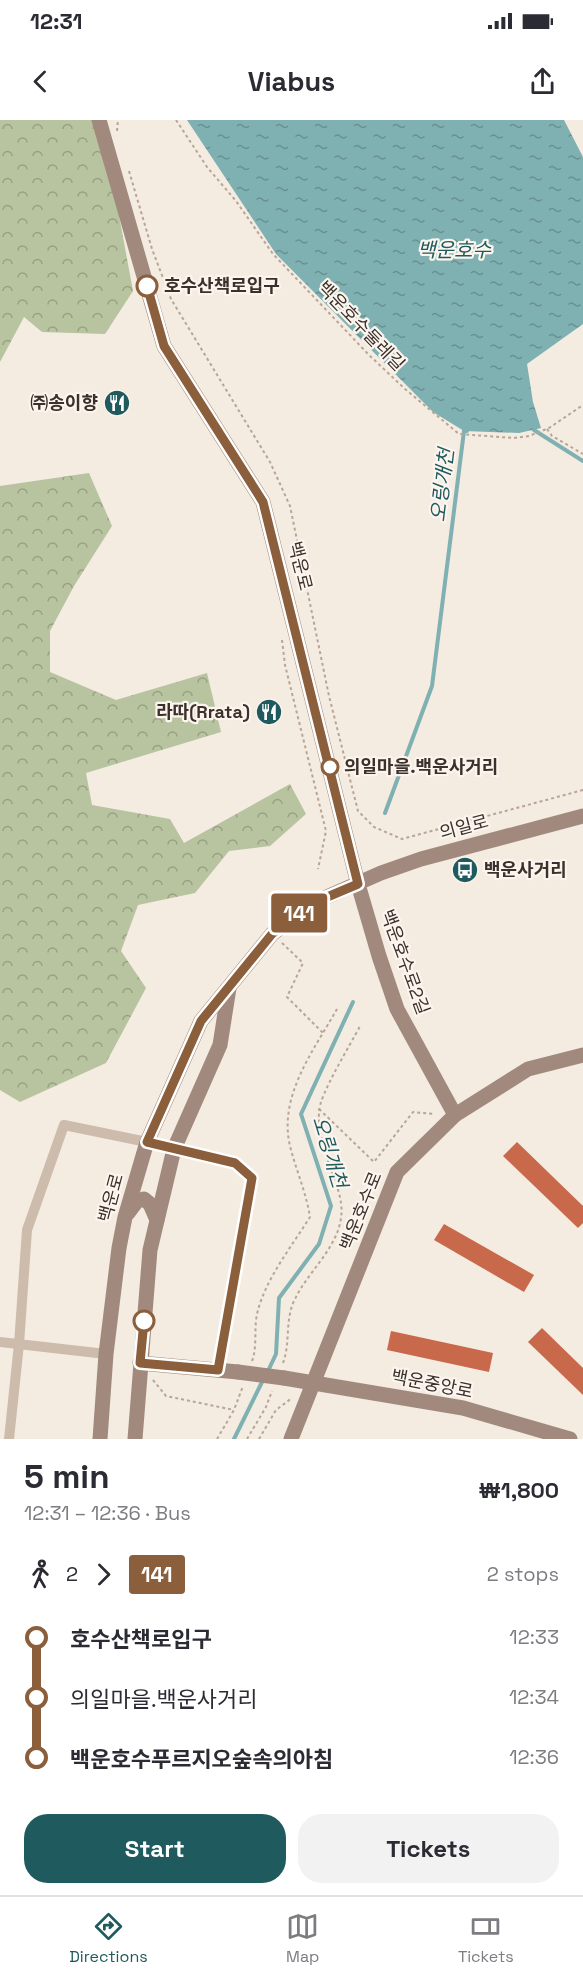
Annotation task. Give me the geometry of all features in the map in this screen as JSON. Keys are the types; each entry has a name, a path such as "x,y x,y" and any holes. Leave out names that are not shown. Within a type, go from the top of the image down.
{"main road":[{"name":"백운로","path":"99,120 164,346 263,502 358,884 313,903 272,934 201,1021 147,1142 125,1217 106,1354 100,1439"},
{"name":"의일로","path":"358,884 421,859 583,816"},
{"name":"백운호수로2길","path":"358,884 397,1009 455,1115"},
{"name":"백운로","path":"135,1439 150,1250 174,1149 220,1045 229,988"},
{"name":"백운호수로","path":"291,1439 397,1173 455,1115 528,1069 583,1055"},
{"path":"125,1217 137,1200 144,1199 150,1204 157,1220"},
{"path":"140,1363 218,1370 241,1377"},
{"name":"백운중앙로","path":"241,1377 280,1377 463,1408 570,1439"}],"street":[{"path":"9,1439 19,1344 27,1230 64,1125 235,1163 252,1178 218,1370"},
{"path":"0,1342 106,1354"}],"path":[{"name":"백운호수둘레길","path":"176,120 207,167 236,201 273,254 369,355 445,425 459,434 514,438 529,436 547,429 583,405"},
{"path":"547,429 552,436 583,454"},
{"path":"281,631 285,665 326,831 318,869"},
{"path":"402,839 583,790"},
{"path":"272,934 303,963 287,997 323,1033"},
{"path":"251,1362 255,1353 254,1333 257,1314 263,1294 310,1217 306,1192 290,1144 288,1115 291,1100 301,1073 337,1009"},
{"path":"247,1439 280,1377 285,1356 289,1315 295,1297 333,1242 341,1219 340,1199 319,1132 318,1109 360,1026"},
{"path":"318,1109 374,1162 412,1112 455,1115"},
{"path":"140,1363 166,1396 234,1410"},
{"path":"217,1439 234,1410 241,1377"},
{"path":"259,1439 276,1410 294,1396"}],"green space":[{"path":"0,120 93,120 113,183 133,291 105,334 42,332 24,317 0,362"},
{"path":"89,473 112,526 74,586 50,631 50,672 116,700 207,673 221,732 86,773 92,805 170,819 184,843 290,784 306,814 270,846 229,851 195,893 138,905 121,951 146,988 106,1063 20,1102 0,1090 0,486"}],"water":[{"name":"백운호수","path":"187,120 564,120 583,157 583,324 527,364 533,402 541,428 519,433 464,431 433,412 276,254"}],"building":[{"path":"517,1142 583,1206 583,1223 578,1228 503,1156"},
{"path":"444,1224 534,1275 524,1292 434,1240"},
{"path":"542,1328 583,1368 583,1395 528,1342"},
{"path":"391,1331 493,1353 489,1372 387,1350"}],"waterway":[{"path":"534,430 583,461"},
{"name":"오링개천","path":"385,813 432,686 464,431 467,431"},
{"name":"오링개천","path":"268,1371 276,1354 279,1298 319,1244 331,1206 301,1114 353,1002"},
{"name":"오링개천","path":"234,1439 264,1378"}],"bus line":[{"name":"141","path":"144,1321 140,1363 218,1370 252,1178 235,1163 147,1142 201,1021 272,934 313,903 358,884 263,502 164,346 147,286"}],"place":[{"name":"호수산책로입구","path":"147,286"},
{"name":"㈜송이향","path":"117,403"},
{"name":"라따(Rrata)","path":"269,712"},
{"name":"의일마을.백운사거리","path":"330,767"},
{"name":"백운사거리","path":"465,870"}]}
